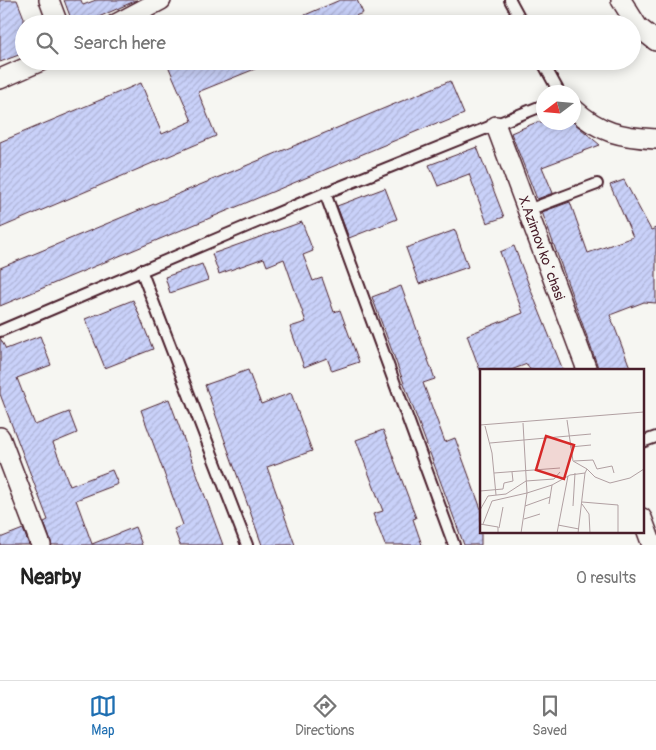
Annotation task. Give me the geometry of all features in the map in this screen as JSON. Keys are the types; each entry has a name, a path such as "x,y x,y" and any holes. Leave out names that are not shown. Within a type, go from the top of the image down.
{"street":[{"path":"49,0 55,15"},
{"path":"133,15 161,0"},
{"path":"621,0 630,15"},
{"path":"641,29 656,41"},
{"path":"0,79 20,70"},
{"path":"581,116 607,132 656,139"},
{"name":"X.Azimov koʻchasi","path":"496,126 587,369"},
{"path":"0,437 42,545"},
{"path":"644,523 652,545"}],"lane":[{"path":"510,0 518,15"},
{"path":"547,70 555,85"},
{"path":"0,331 325,192 496,126 536,108"},
{"path":"528,210 597,184"},
{"path":"325,192 454,545"},
{"path":"141,270 247,545"},
{"path":"644,441 656,437"}],"building":[{"path":"0,0 17,0 23,15 15,15 15,56 0,62"},
{"path":"64,0 81,0 83,5 96,0 137,0 103,15 70,15"},
{"path":"340,0 357,0 363,13 358,15 305,15"},
{"path":"170,70 252,70 198,92 216,136 0,228 0,142 141,83 162,134 192,121"},
{"path":"450,81 464,114 440,124 439,122 0,306 0,268"},
{"path":"536,122 536,130 581,129 600,145 542,167 553,193 537,199 511,133"},
{"path":"477,147 504,217 487,223 469,174 438,186 429,165"},
{"path":"624,180 651,230 656,228 656,303 644,302 610,315 631,369 599,369 542,212 570,202 588,253 633,237 610,185"},
{"path":"385,188 397,219 349,238 337,206"},
{"path":"302,222 313,251 303,255 313,281 322,278 334,312 340,310 359,362 332,371 327,358 304,367 290,327 306,322 284,259 267,266 264,258 219,274 212,254"},
{"path":"455,230 468,267 419,284 406,248"},
{"path":"514,246 563,369 530,369 527,364 514,369 480,370 467,335 523,313 500,252"},
{"path":"202,264 208,280 170,293 165,277"},
{"path":"401,286 435,379 423,383 445,442 455,438 480,506 481,545 464,545 372,297"},
{"path":"133,300 153,349 105,368 85,319"},
{"path":"40,336 51,365 17,378 35,425 69,412 77,433 53,443 70,486 112,470 118,484 76,500 92,544 135,527 142,545 52,545 44,522 48,520 0,394 0,338 6,349"},
{"path":"248,370 261,404 291,393 312,451 267,467 295,545 262,545 205,385"},
{"path":"169,399 223,545 180,545 174,529 183,525 141,410"},
{"path":"383,430 416,518 413,519 422,545 385,545 373,514 383,511 356,440"},
{"path":"23,529 29,545 0,545 0,538"}]}
